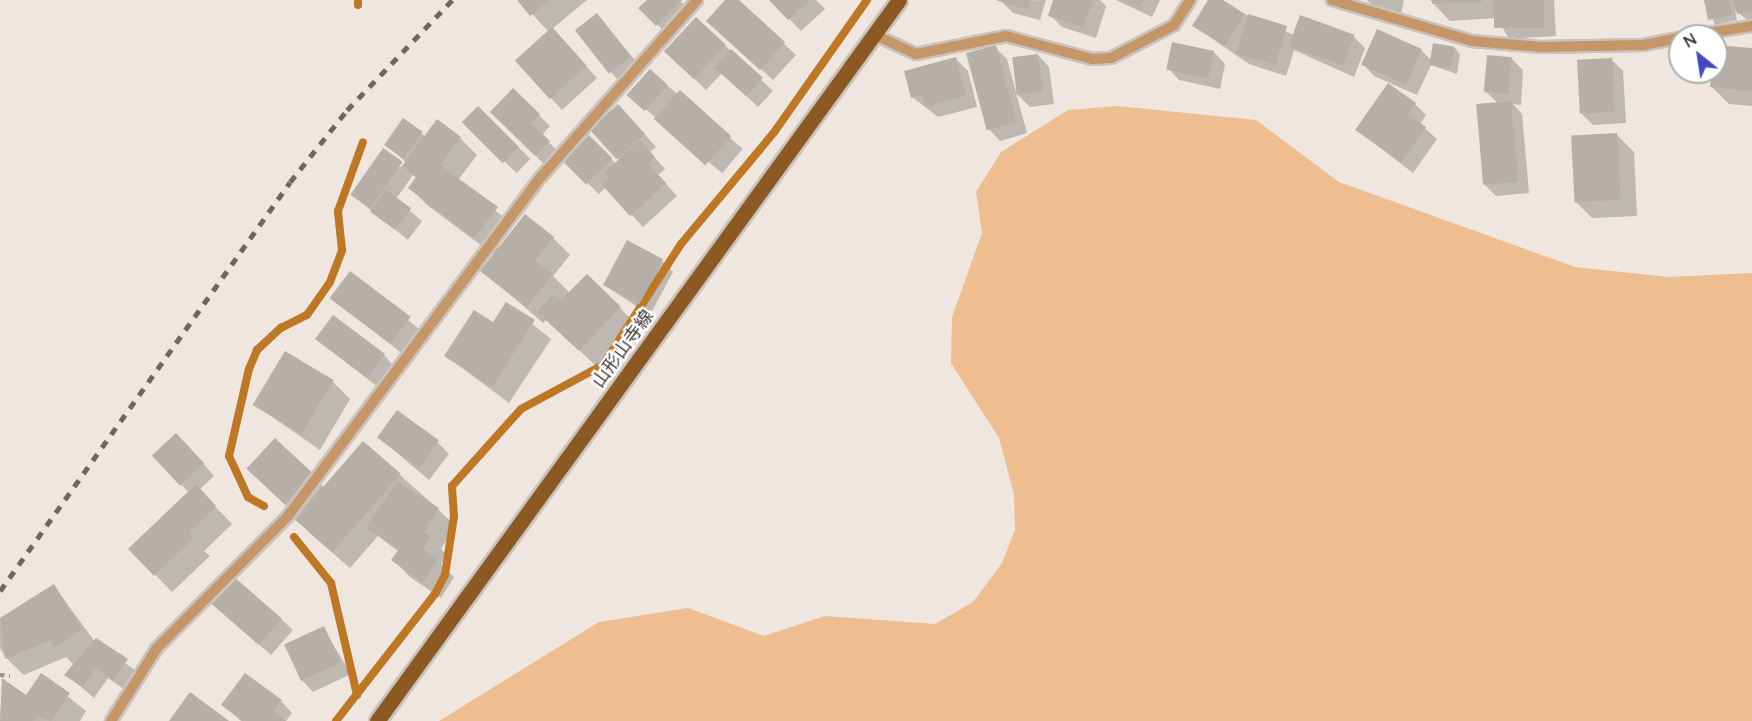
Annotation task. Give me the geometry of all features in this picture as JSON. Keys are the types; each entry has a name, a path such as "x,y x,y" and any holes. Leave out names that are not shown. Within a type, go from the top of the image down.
{"main road":[{"name":"山形山寺線","path":"377,721 875,35 898,0"}],"lane":[{"path":"111,721 157,648 288,516 534,187 697,0"},
{"path":"875,35 916,54 1006,36 1092,59 1111,58 1174,25 1190,0"},
{"path":"1332,0 1472,41 1541,47 1643,45 1668,40"},
{"path":"1728,30 1752,26"}],"path":[{"path":"0,675 10,676"}],"shaded area":[{"path":"1117,106 1256,120 1339,182 1575,267 1668,277 1752,273 1752,721 439,721 599,622 688,608 764,636 825,616 935,624 973,602 1002,563 1015,530 1014,494 999,438 951,363 952,317 982,233 976,192 1001,152 1068,110"}],"building":[{"path":"517,0 550,0 530,16"},
{"path":"647,0 682,0 656,26 638,8"},
{"path":"725,0 739,0 785,42 760,70 706,21"},
{"path":"769,0 810,0 788,20"},
{"path":"996,0 1031,0 1028,10"},
{"path":"1053,0 1093,0 1084,27 1048,16"},
{"path":"1126,0 1143,0 1140,7"},
{"path":"1208,0 1223,0 1245,14 1225,46 1192,26"},
{"path":"1432,0 1482,0 1482,2 1432,4"},
{"path":"1494,0 1544,0 1544,28 1494,28"},
{"path":"1704,0 1729,0 1732,15 1708,20"},
{"path":"1734,0 1752,0 1752,11 1737,14"},
{"path":"597,13 631,56 609,74 575,30"},
{"path":"1248,14 1287,26 1275,65 1236,53"},
{"path":"1300,15 1355,35 1343,66 1289,46"},
{"path":"696,17 726,45 694,79 664,51"},
{"path":"552,27 587,66 550,99 515,60"},
{"path":"1377,29 1422,49 1406,85 1361,65"},
{"path":"1172,42 1214,51 1208,78 1166,69"},
{"path":"1433,43 1455,47 1451,68 1429,65"},
{"path":"996,45 1017,122 987,130 966,53"},
{"path":"1728,46 1752,48 1752,91 1710,87 1710,84 1728,84"},
{"path":"731,49 763,78 746,96 714,68"},
{"path":"1038,54 1043,92 1017,95 1012,57"},
{"path":"1487,55 1512,57 1509,94 1484,92"},
{"path":"956,57 966,96 925,107 922,94 911,98 904,71"},
{"path":"1612,58 1615,112 1580,114 1577,60"},
{"path":"650,69 668,85 644,111 627,95"},
{"path":"1388,83 1416,103 1408,114 1426,127 1401,162 1355,130"},
{"path":"513,88 540,114 531,123 550,141 535,156 490,112"},
{"path":"680,90 731,136 705,165 654,119"},
{"path":"1511,101 1518,182 1483,185 1476,104"},
{"path":"618,104 645,134 617,159 590,129"},
{"path":"478,106 519,147 503,163 462,122"},
{"path":"403,118 423,132 404,159 384,145"},
{"path":"437,119 461,137 440,165 498,207 474,238 408,188 416,177 402,166"},
{"path":"1617,133 1621,200 1575,202 1571,135"},
{"path":"589,135 612,158 586,184 563,161"},
{"path":"640,140 655,157 648,163 666,183 630,216 601,184 609,177 605,172"},
{"path":"383,148 403,162 370,208 350,195"},
{"path":"386,190 411,208 395,230 370,212"},
{"path":"525,214 554,237 535,260 553,274 526,307 480,271"},
{"path":"627,240 663,259 639,304 603,285"},
{"path":"350,271 411,317 390,344 330,298"},
{"path":"587,274 621,307 579,351 537,312 554,294 561,300"},
{"path":"506,302 535,320 492,387 444,356 474,310 493,322"},
{"path":"333,315 385,354 367,378 315,339"},
{"path":"285,351 334,380 301,434 253,405"},
{"path":"397,410 439,441 419,468 377,438"},
{"path":"176,433 204,463 180,485 152,456"},
{"path":"275,438 313,473 284,504 246,469"},
{"path":"363,441 401,474 333,552 295,519"},
{"path":"397,481 439,508 424,532 431,537 423,549 438,559 423,582 391,560 399,549 366,527"},
{"path":"196,484 216,506 189,533 194,538 154,576 128,549"},
{"path":"234,577 282,618 259,645 211,603"},
{"path":"54,584 82,629 54,647 50,640 5,659 0,618"},
{"path":"324,626 341,662 301,681 284,645"},
{"path":"96,638 128,659 113,680 96,668 82,687 64,675"},
{"path":"41,673 70,693 51,721 37,716 33,721 0,721 2,678 26,695"},
{"path":"245,673 282,700 273,711 286,721 243,721 221,705"},
{"path":"190,692 229,721 169,721"}],"waterway":[{"path":"358,0 358,5"},
{"path":"336,721 435,594 445,575 454,516 452,486 521,409 603,365 681,244 775,131 867,0"},
{"path":"264,506 248,497 229,456 249,369 257,350 281,328 307,315 330,282 342,250 338,211 363,142"},
{"path":"294,537 331,583 357,695"}],"railway":[{"path":"0,591 290,182 347,110 452,0"}]}
